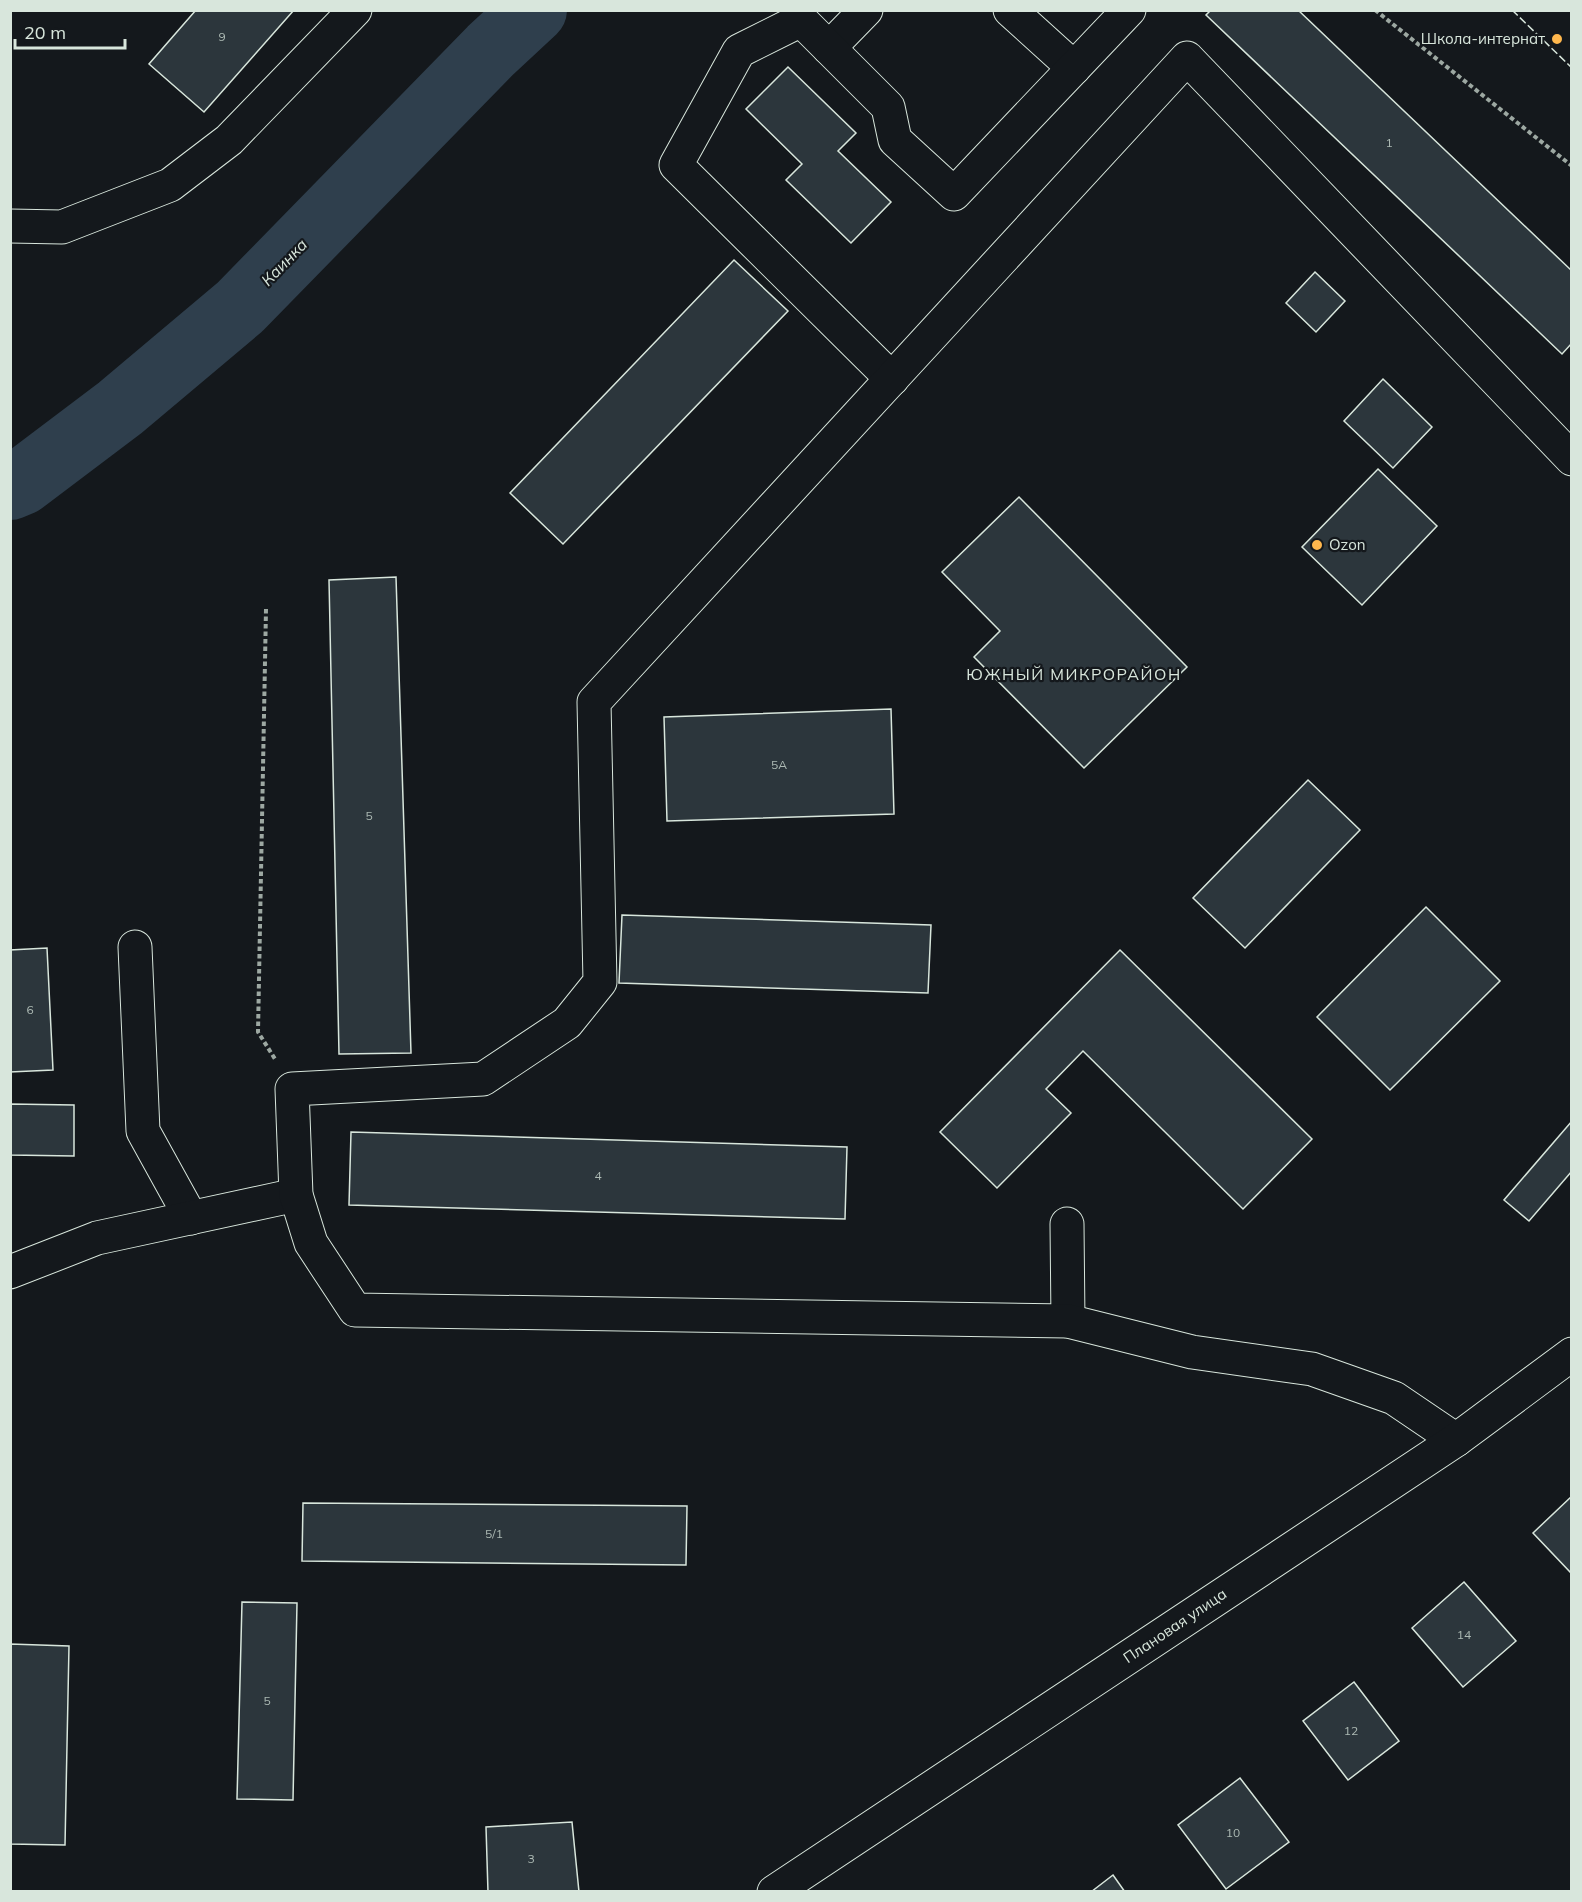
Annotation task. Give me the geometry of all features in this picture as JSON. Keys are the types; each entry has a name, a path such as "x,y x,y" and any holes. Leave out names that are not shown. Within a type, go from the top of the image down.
{"street":[{"path":"10,226 63,227 170,185 229,140 355,10"},
{"path":"829,48 866,10"},
{"path":"1010,10 1074,68"},
{"path":"892,379 676,165 739,51 801,20 888,107 895,140 954,194 1129,10"},
{"path":"1456,1440 1394,1398 1312,1369 1192,1352 1068,1321 355,1310 311,1243 296,1195 292,1089 483,1078 567,1023 600,982 594,702 1187,58 1572,459"},
{"path":"135,947 143,1131 191,1218"},
{"path":"10,1272 97,1238 296,1195"},
{"path":"1067,1224 1068,1321"},
{"name":"Плановая улица","path":"774,1892 1456,1440 1572,1354"}],"path":[{"path":"1375,10 1572,166"},
{"path":"266,609 258,1032 292,1089"}],"building":[{"path":"196,10 294,10 204,112 149,64"},
{"path":"1211,10 1298,10 1572,271 1572,343 1562,354 1206,15"},
{"path":"788,67 856,133 838,151 891,202 851,243 786,180 802,164 746,109"},
{"path":"734,260 788,311 563,544 510,493"},
{"path":"1315,272 1345,301 1316,332 1286,303"},
{"path":"1383,379 1432,427 1393,468 1344,421"},
{"path":"1378,469 1437,526 1362,605 1302,547"},
{"path":"1019,497 1187,667 1084,768 974,657 1000,631 942,572"},
{"path":"396,577 411,1053 339,1054 329,580"},
{"path":"891,709 894,814 667,821 664,717"},
{"path":"1308,780 1360,830 1245,948 1193,898"},
{"path":"1426,907 1500,981 1390,1090 1317,1017"},
{"path":"622,915 931,925 928,993 619,983"},
{"path":"47,948 53,1070 10,1072 10,950"},
{"path":"1120,950 1312,1139 1243,1209 1083,1051 1046,1089 1071,1113 997,1188 940,1132"},
{"path":"10,1104 74,1105 74,1156 10,1155"},
{"path":"1572,1121 1572,1171 1529,1221 1504,1200"},
{"path":"351,1132 847,1147 845,1219 349,1205"},
{"path":"1572,1496 1572,1574 1533,1533"},
{"path":"303,1503 687,1506 686,1565 302,1561"},
{"path":"1464,1582 1516,1641 1463,1687 1412,1628"},
{"path":"242,1602 297,1603 293,1800 237,1799"},
{"path":"10,1644 69,1646 65,1845 10,1844"},
{"path":"1354,1682 1399,1741 1348,1780 1303,1721"},
{"path":"1240,1778 1289,1842 1226,1889 1178,1825"},
{"path":"572,1822 579,1892 488,1892 486,1827"},
{"path":"1113,1875 1125,1892 1091,1892"}],"waterway":[{"name":"Каинка","path":"10,487 22,482 120,408 240,307 491,50 534,10"}],"fence":[{"path":"1512,10 1572,68"}],"place":[{"name":"Школа-интернат","path":"1557,39"},
{"name":"Ozon","path":"1317,545"}],"district":[{"name":"ЮЖНЫЙ МИКРОРАЙОН","path":"1074,674"}]}
